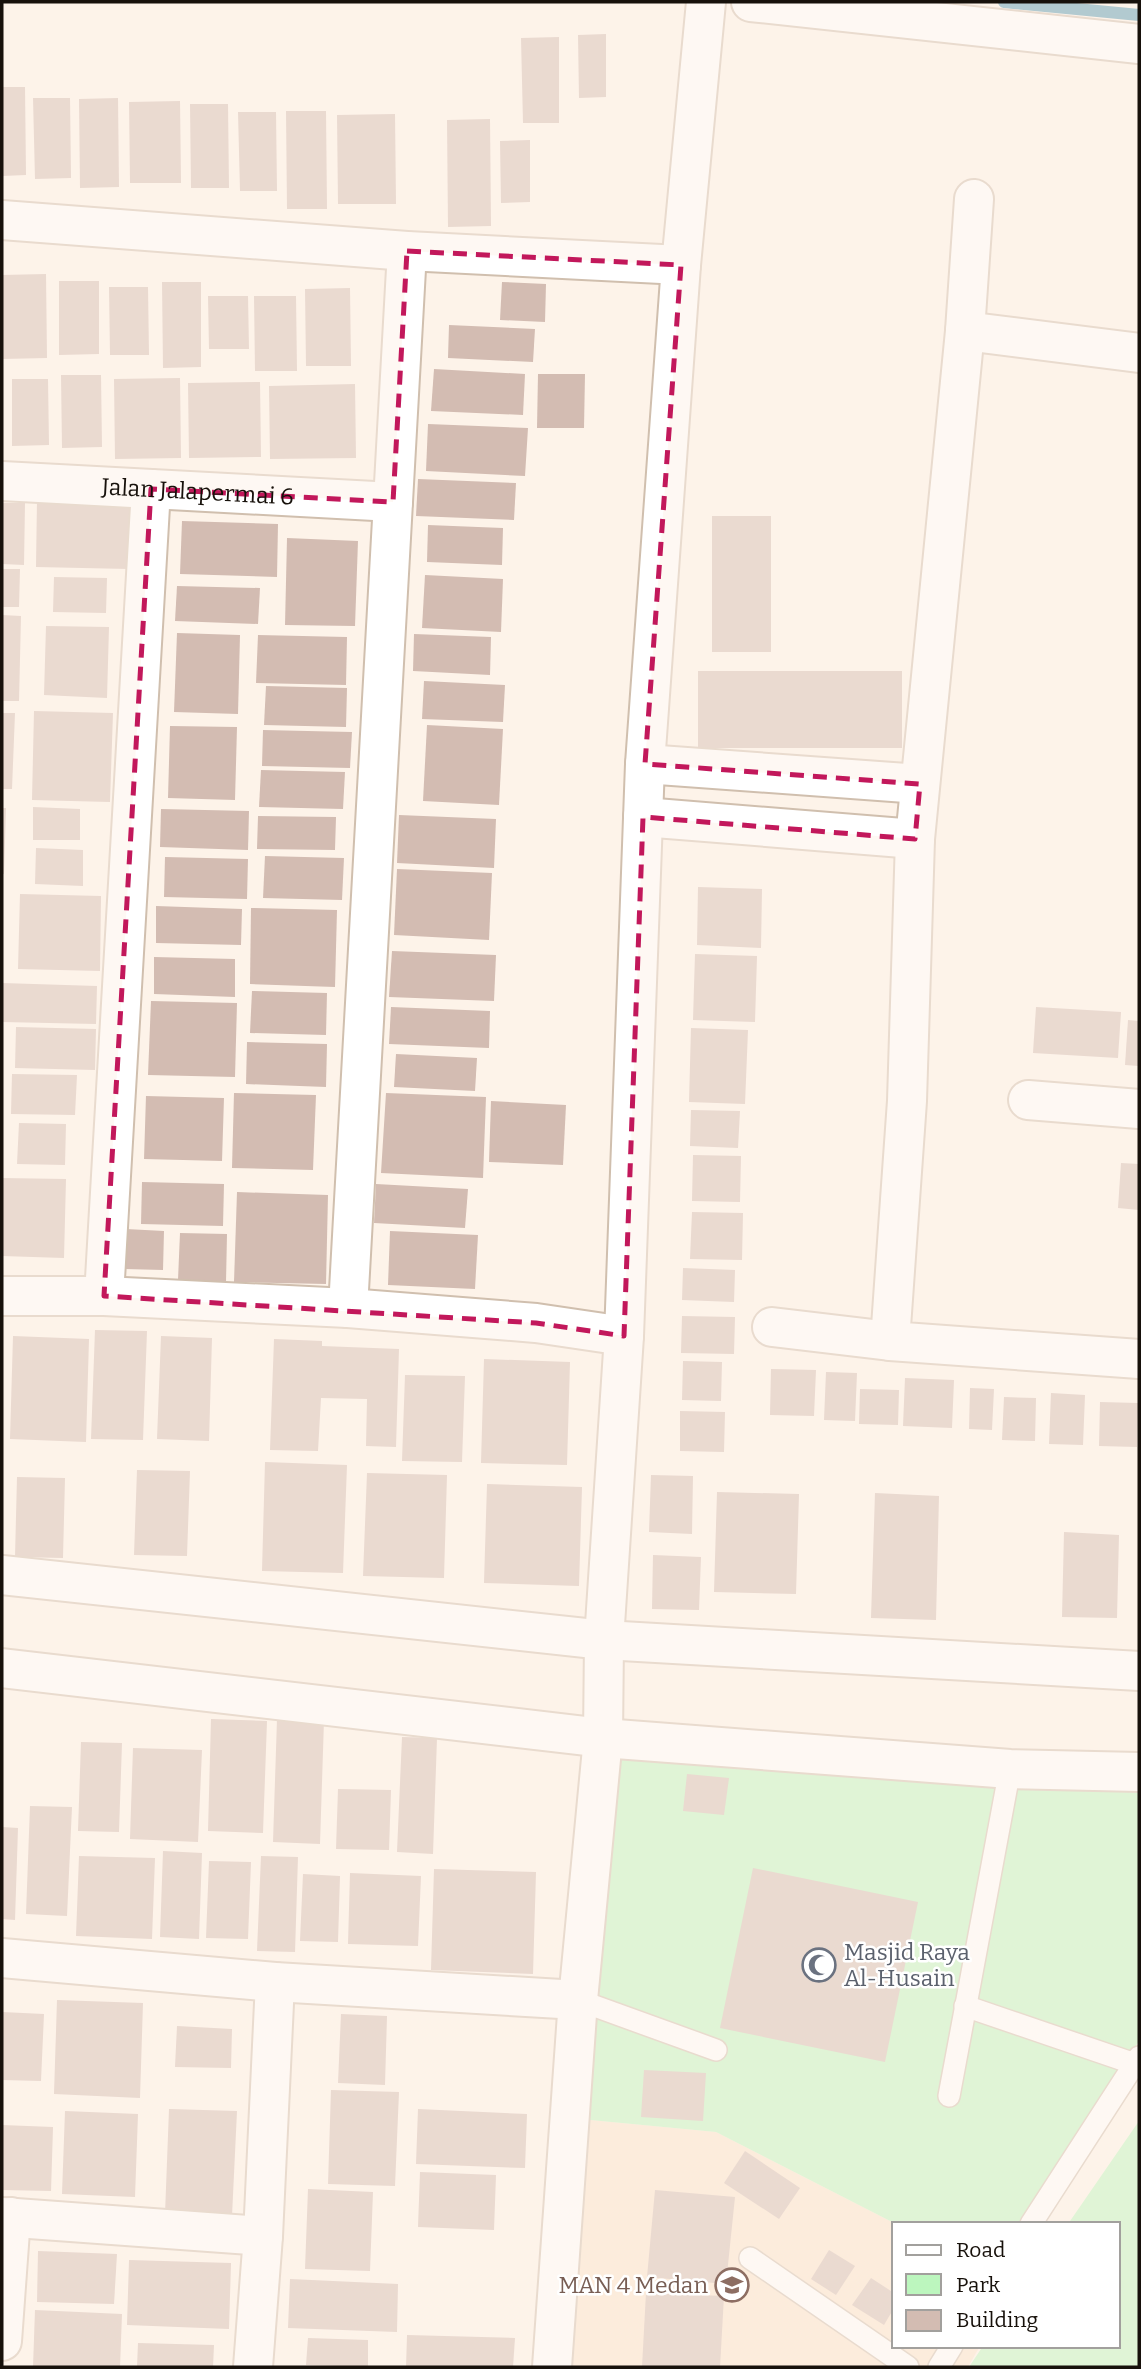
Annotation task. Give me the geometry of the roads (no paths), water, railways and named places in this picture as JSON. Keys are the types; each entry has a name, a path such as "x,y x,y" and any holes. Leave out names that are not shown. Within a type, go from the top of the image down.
{"street":[{"path":"552,2367 578,2000 603,1738 604,1640 624,1336 645,764 681,265 706,2"},
{"path":"751,2 1139,44"},
{"path":"890,1342 907,1101 915,839 965,331 974,198"},
{"path":"2,220 407,251 681,265"},
{"path":"348,1308 407,251"},
{"path":"965,331 1139,353"},
{"name":"Jalan Jalapermai 6","path":"2,481 393,502"},
{"path":"104,1296 151,489"},
{"path":"645,764 920,784"},
{"path":"643,817 915,839"},
{"path":"1028,1100 1139,1109"},
{"path":"2,1296 104,1296 348,1308 536,1324 624,1336"},
{"path":"772,1327 890,1342 1139,1359"},
{"path":"2,1575 604,1640 1139,1671"},
{"path":"2,1668 603,1738 1010,1769 1139,1772"},
{"path":"2,1958 275,1982 578,2000"},
{"path":"253,2367 263,2236 275,1982"},
{"path":"2,2342 6,2217 263,2236"}],"lane":[{"path":"949,2096 1010,1769"},
{"path":"578,2000 716,2050"},
{"path":"965,2006 1137,2060 1032,2222"},
{"path":"750,2258 908,2367"},
{"path":"939,2367 951,2348"}],"waterway":[{"path":"1004,2 1139,15"}],"place":[{"name":"Masjid Raya Al-Husain","path":"819,1965"},
{"name":"MAN 4 Medan","path":"732,2285"}]}
